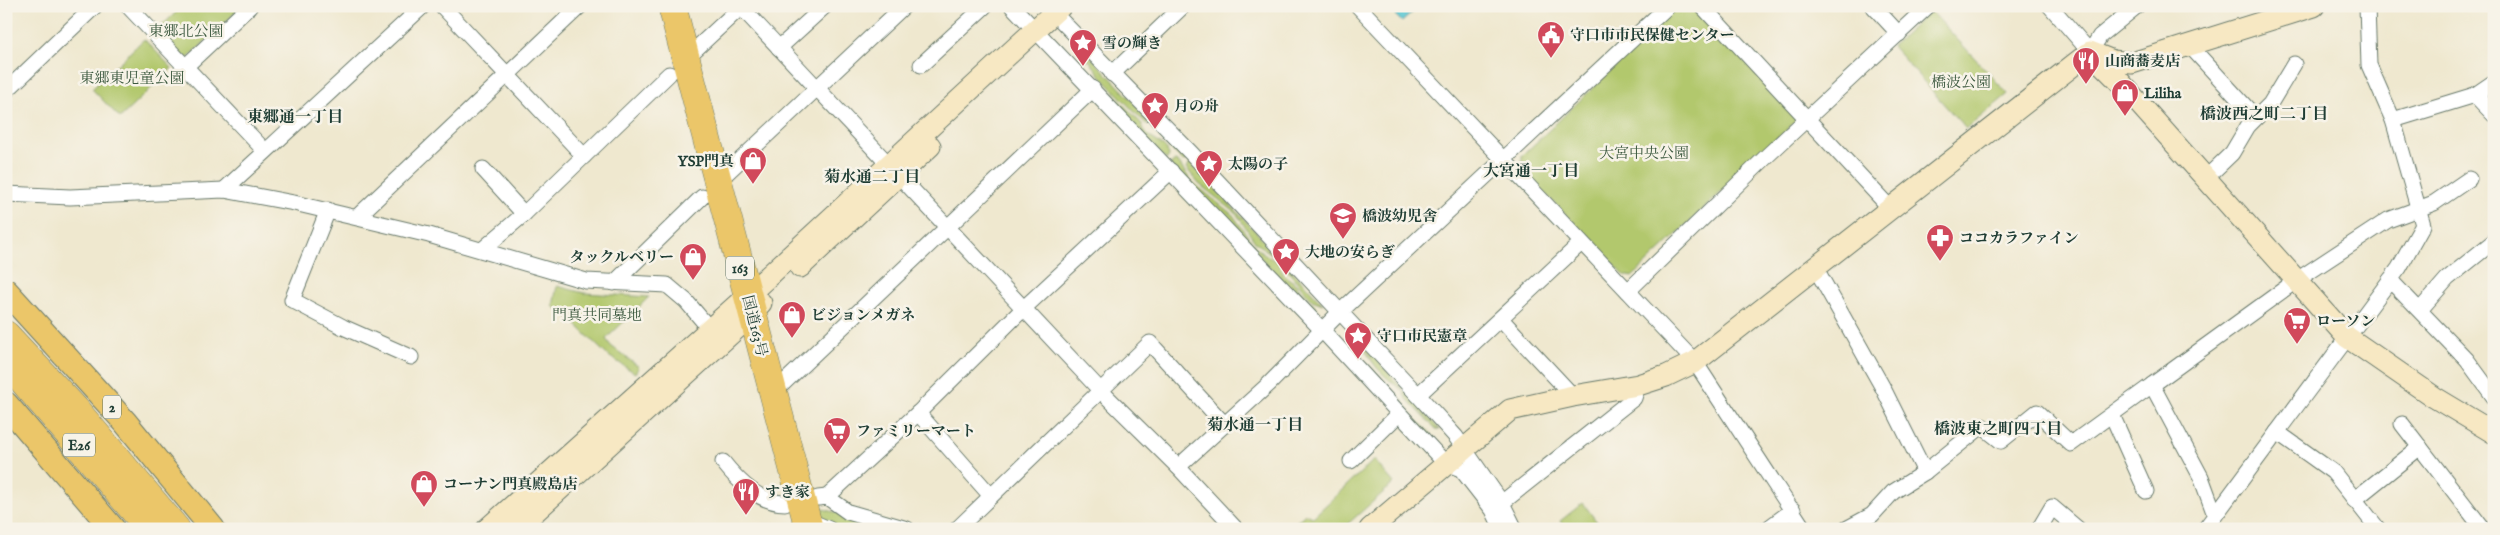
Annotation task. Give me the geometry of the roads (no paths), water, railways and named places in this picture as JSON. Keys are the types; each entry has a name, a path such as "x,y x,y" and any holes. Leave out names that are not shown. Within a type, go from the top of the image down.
{"highway":[{"name":"国道163号","path":"653,6 676,67 742,311 772,394 805,520"},
{"name":"国道163号","path":"672,6 676,67"},
{"name":"国道163号","path":"742,311 752,377 805,520"},
{"path":"6,324 74,400 130,473"},
{"name":"E26","path":"6,336 130,473 176,529"},
{"name":"E26","path":"6,362 150,529"}],"main road":[{"name":"2","path":"6,291 125,422 213,529"},
{"path":"6,404 114,529"},
{"path":"125,422 136,464 186,529"}],"street":[{"path":"6,90 95,6"},
{"path":"128,6 265,152"},
{"path":"185,67 250,6"},
{"path":"224,190 423,6"},
{"path":"442,6 584,156"},
{"path":"356,217 508,76 580,6"},
{"path":"779,48 825,6"},
{"path":"614,283 709,190 904,6"},
{"path":"922,65 986,6"},
{"path":"1012,6 1322,330 1445,463 1461,468 1498,506 1502,529"},
{"path":"516,529 742,311 1039,34 1056,12 1076,6"},
{"path":"1112,74 1184,6"},
{"path":"1358,6 1695,362 1804,529"},
{"path":"1178,467 1225,425 1340,312 1668,6"},
{"path":"1702,6 1891,208"},
{"path":"1873,6 1899,34"},
{"path":"1628,291 1928,6"},
{"path":"2050,6 2348,337 2434,397 2494,432"},
{"path":"1370,529 1445,463 1510,410 1573,396 1638,385 1666,376 1695,362 2090,52 2100,36 2137,6"},
{"path":"2090,52 2112,61 2132,63 2314,6"},
{"path":"2205,529 2390,280 2410,251 2423,225 2417,209 2394,120 2369,65 2367,6"},
{"path":"482,250 524,214 741,7 895,169 1100,390 1178,467 1236,529"},
{"path":"1056,12 1112,74 1196,159 1418,395 1463,448 1498,506 1515,529"},
{"path":"2190,46 2255,117"},
{"path":"2206,178 2232,153 2255,117 2270,104 2294,64"},
{"path":"2394,120 2475,95 2494,82"},
{"path":"772,394 1093,89"},
{"path":"2475,95 2494,115"},
{"path":"483,168 524,214"},
{"path":"723,462 734,476 756,493 805,520 827,497 918,413 1024,308 1171,171"},
{"path":"1846,529 1872,515 1893,492 1925,472 1982,426 2001,441 2037,412 2071,444 2297,280 2388,220 2434,203 2469,179"},
{"path":"6,194 70,197 224,190 356,217 482,250 586,281 667,285 686,301 709,328"},
{"path":"328,210 292,300 343,327 411,357"},
{"path":"2420,310 2446,279 2494,241"},
{"path":"1418,395 1581,243"},
{"path":"1815,267 1883,388 1925,472"},
{"path":"2390,280 2467,360 2494,397"},
{"path":"487,529 709,328 742,311"},
{"path":"1501,319 1573,396"},
{"path":"957,529 1150,343 1225,425"},
{"path":"1498,506 1634,398 1638,385"},
{"path":"2152,386 2201,477 2216,515"},
{"path":"918,413 991,496"},
{"path":"1350,461 1399,414"},
{"path":"2112,416 2146,491"},
{"path":"2402,424 2484,529 2494,522"},
{"path":"2276,432 2333,472 2378,529"},
{"path":"2354,500 2420,447"},
{"path":"827,497 848,512 908,529"},
{"path":"2039,529 2052,507 2078,529"},
{"path":"1767,529 1793,510"}],"water":[{"path":"1386,6 1419,6 1402,22"}],"place":[{"name":"守口市市民保健センター","path":"1551,59"},
{"name":"雪の輝き","path":"1083,67"},
{"name":"山商蕎麦店","path":"2086,85"},
{"name":"Liliha","path":"2125,117"},
{"name":"月の舟","path":"1155,130"},
{"name":"YSP門真","path":"753,185"},
{"name":"太陽の子","path":"1209,188"},
{"name":"橋波幼児舎","path":"1343,240"},
{"name":"ココカラファイン","path":"1940,262"},
{"name":"大地の安らぎ","path":"1286,276"},
{"name":"タックルベリー","path":"693,281"},
{"name":"ビジョンメガネ","path":"792,339"},
{"name":"ローソン","path":"2297,345"},
{"name":"守口市民憲章","path":"1358,360"},
{"name":"ファミリーマート","path":"837,455"},
{"name":"コーナン門真殿島店","path":"424,508"},
{"name":"すき家","path":"746,516"}],"district":[{"name":"橋波西之町二丁目","path":"2264,113"},
{"name":"東郷通一丁目","path":"295,116"},
{"name":"大宮通一丁目","path":"1531,170"},
{"name":"菊水通二丁目","path":"872,176"},
{"name":"菊水通一丁目","path":"1255,424"},
{"name":"橋波東之町四丁目","path":"1998,428"}],"park label":[{"name":"東郷北公園","path":"186,31"},
{"name":"東郷東児童公園","path":"132,78"},
{"name":"橋波公園","path":"1961,82"},
{"name":"大宮中央公園","path":"1644,153"},
{"name":"門真共同墓地","path":"597,315"}]}
